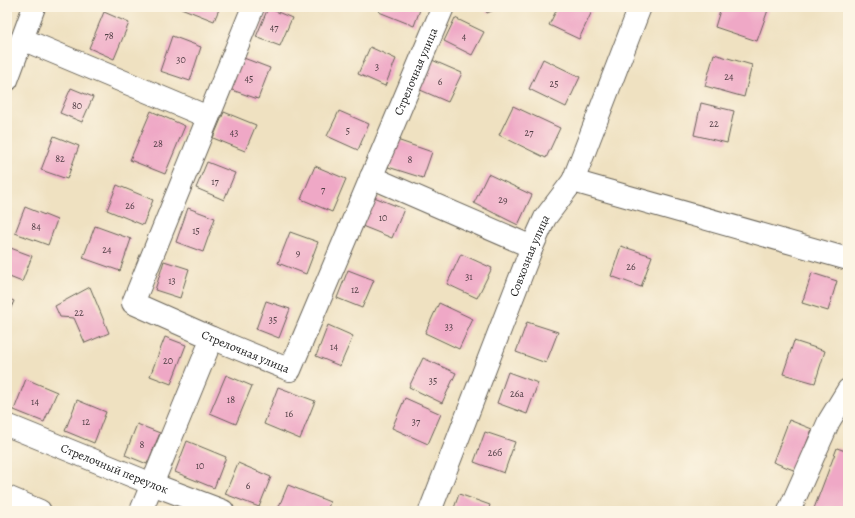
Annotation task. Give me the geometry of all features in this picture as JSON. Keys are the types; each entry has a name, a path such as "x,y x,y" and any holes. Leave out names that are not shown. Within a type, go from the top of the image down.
{"street":[{"path":"7,80 34,7"},
{"name":"Стрелочная улица","path":"253,7 133,302 212,338 290,370 443,7"},
{"name":"Совхозная улица","path":"430,511 532,246 545,218 573,181 640,7"},
{"path":"22,39 208,117"},
{"path":"372,177 532,246"},
{"path":"573,181 848,259"},
{"path":"141,511 212,338"},
{"path":"789,511 829,421 848,390"},
{"name":"Стрелочный переулок","path":"7,425 222,511"},
{"path":"7,497 40,511"}],"building":[{"path":"220,7 214,21 181,8"},
{"path":"381,7 421,7 414,26 379,12"},
{"path":"484,7 501,7 487,13"},
{"path":"558,7 594,7 579,39 549,25"},
{"path":"721,7 759,7 768,10 757,41 715,27"},
{"path":"268,8 292,18 280,46 256,37"},
{"path":"104,12 129,23 114,59 89,48"},
{"path":"455,18 484,32 472,55 444,41"},
{"path":"172,36 201,47 190,81 160,71"},
{"path":"370,47 396,59 385,86 358,74"},
{"path":"714,54 752,65 744,97 705,86"},
{"path":"241,57 270,68 258,99 229,89"},
{"path":"543,59 580,77 566,107 529,89"},
{"path":"432,60 462,73 448,102 418,89"},
{"path":"71,88 93,97 82,122 60,113"},
{"path":"701,103 734,111 727,143 694,135"},
{"path":"513,106 560,128 546,158 499,135"},
{"path":"151,111 185,126 165,174 130,160"},
{"path":"339,111 369,124 358,150 327,136"},
{"path":"224,112 256,125 245,151 213,138"},
{"path":"54,136 79,146 67,179 41,170"},
{"path":"397,140 432,152 423,178 388,167"},
{"path":"207,162 235,173 224,200 196,188"},
{"path":"315,166 346,179 332,212 301,199"},
{"path":"488,174 532,195 518,225 474,203"},
{"path":"117,185 153,200 143,225 107,210"},
{"path":"374,197 404,209 392,238 362,226"},
{"path":"25,207 57,220 48,245 15,233"},
{"path":"188,208 215,218 203,252 176,242"},
{"path":"95,226 131,239 120,271 83,258"},
{"path":"290,232 318,242 306,274 278,263"},
{"path":"621,246 652,256 641,287 611,276"},
{"path":"8,247 32,256 22,282 7,276"},
{"path":"461,254 492,268 477,298 447,284"},
{"path":"164,261 189,269 180,298 155,290"},
{"path":"348,270 374,280 362,308 337,298"},
{"path":"812,273 837,281 828,311 802,303"},
{"path":"90,287 109,333 85,343 74,318 60,317 55,306"},
{"path":"7,298 14,301 7,317"},
{"path":"266,301 290,309 279,338 256,329"},
{"path":"439,303 473,319 459,349 425,333"},
{"path":"527,322 558,332 546,363 516,352"},
{"path":"328,325 353,336 340,366 316,356"},
{"path":"165,337 186,345 171,384 150,376"},
{"path":"794,341 825,351 815,383 783,374"},
{"path":"423,358 456,373 442,403 409,387"},
{"path":"508,372 538,383 527,414 497,403"},
{"path":"226,375 252,386 236,424 210,413"},
{"path":"26,379 57,392 44,422 14,410"},
{"path":"278,387 315,401 300,439 264,424"},
{"path":"405,398 441,414 428,444 392,428"},
{"path":"77,400 106,412 94,443 65,431"},
{"path":"789,420 812,429 796,471 773,462"},
{"path":"137,424 160,433 147,464 125,455"},
{"path":"485,432 515,442 504,473 474,462"},
{"path":"187,441 226,457 214,488 175,472"},
{"path":"837,448 848,452 848,507 846,511 813,511"},
{"path":"238,463 271,477 259,507 225,494"},
{"path":"288,485 330,502 327,511 277,511"},
{"path":"459,494 490,505 488,511 453,511"}]}
